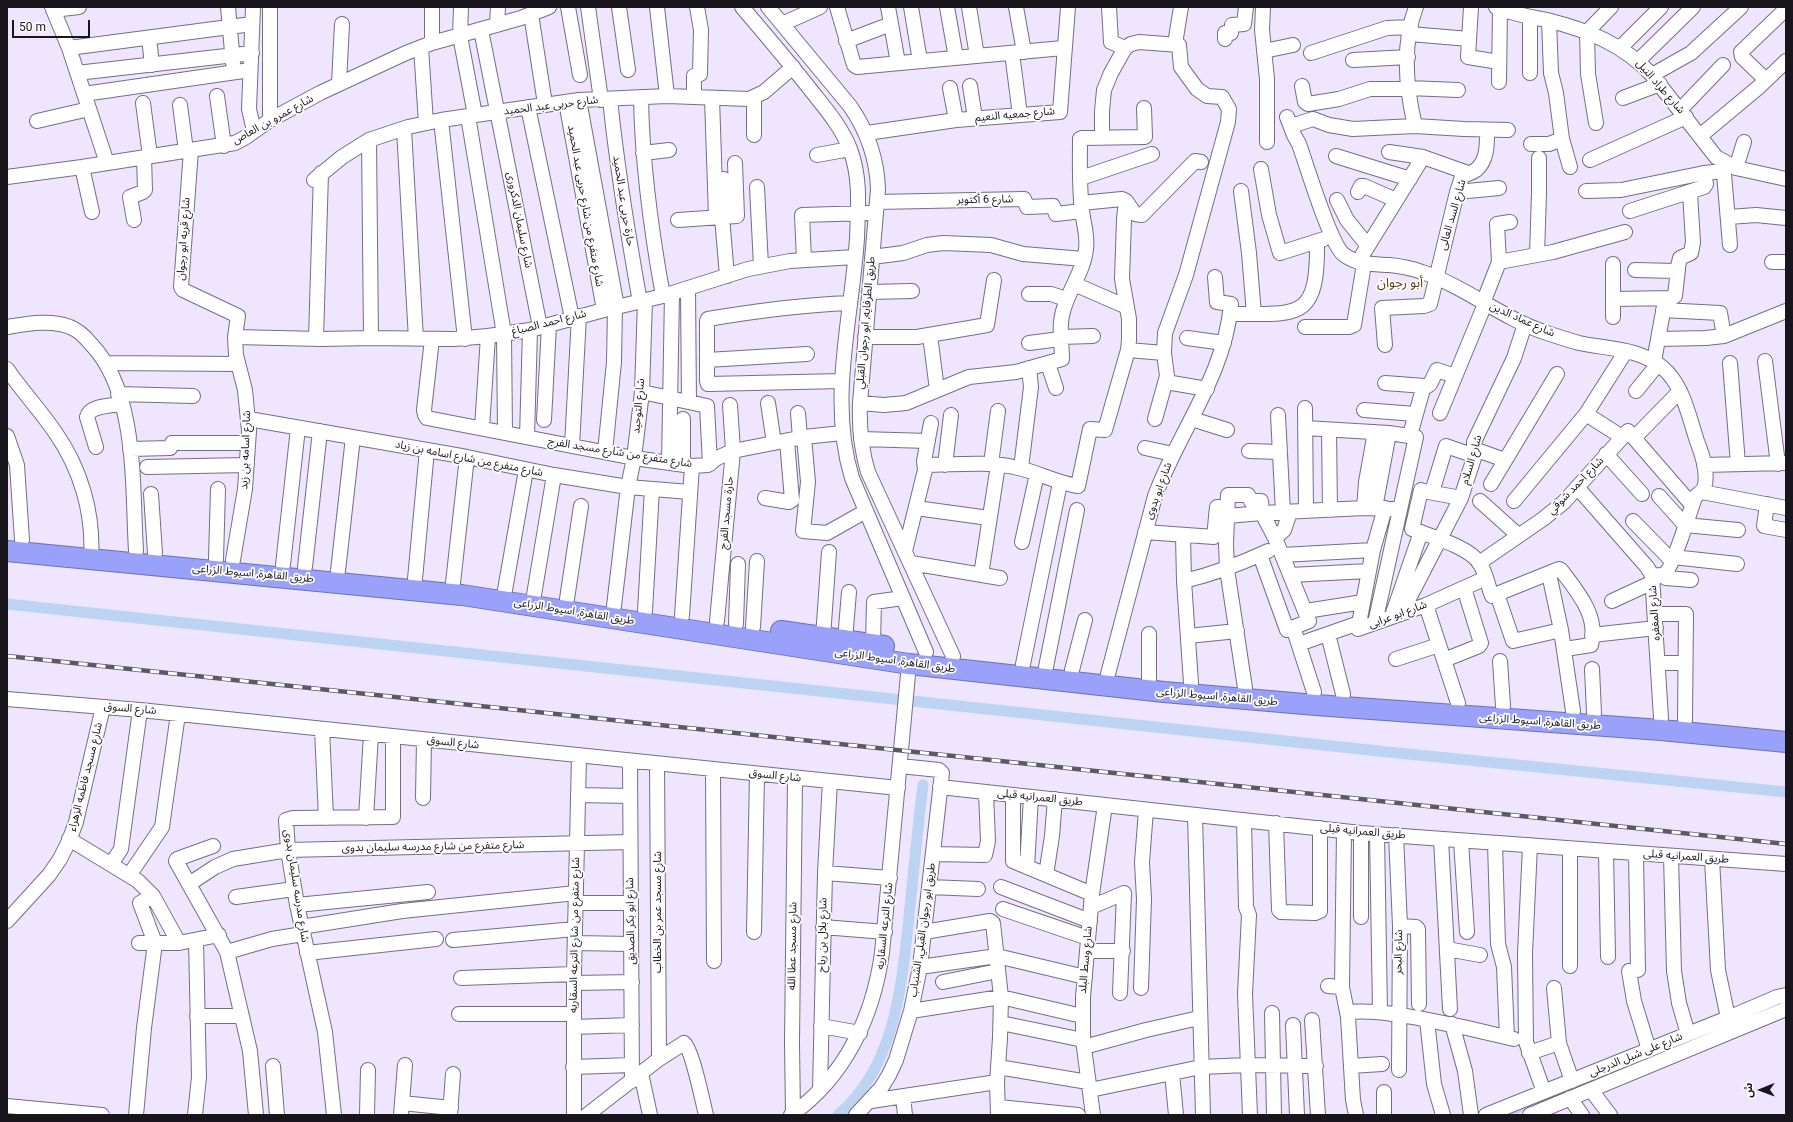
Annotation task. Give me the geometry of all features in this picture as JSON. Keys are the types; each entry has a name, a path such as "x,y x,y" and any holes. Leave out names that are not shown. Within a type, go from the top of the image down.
{"highway":[{"name":"طريق القاهرة, اسيوط الزراعى","path":"12,543 462,595 620,611 645,610 953,656 1149,679 1245,688 1343,694 1661,730 1786,742"},
{"name":"طريق القاهرة, اسيوط الزراعى","path":"91,553 136,551 453,583 567,599 620,611 908,664 1164,692 1447,706 1503,706 1786,728"}],"street":[{"path":"79,7 53,8 69,48 107,163"},
{"path":"228,7 234,71"},
{"path":"253,7 250,70 250,115 254,132"},
{"path":"270,7 270,120"},
{"path":"426,123 426,45 432,7"},
{"path":"461,7 460,36 504,334 505,432"},
{"path":"497,25 498,7"},
{"name":"شارع عمرو بن العاص","path":"7,177 224,146 240,140 270,120 339,83 426,45 481,30 497,25 524,13 548,7"},
{"path":"568,7 580,75"},
{"name":"حارة حربى عبد الحميد","path":"588,7 615,150 623,204 643,301"},
{"path":"619,7 628,70"},
{"path":"657,7 667,96"},
{"path":"694,96 694,76 700,74 701,34 696,7"},
{"name":"طريق الطرفايه, ابو رجوان القبلي","path":"742,7 793,67 826,109 840,130 850,149 858,184 858,213 842,381 842,433 847,464 852,478 926,652"},
{"name":"طريق الطرفايه, ابو رجوان القبلي","path":"768,7 850,106 867,133 875,160 877,174 876,208 860,403 861,439 868,472 953,656"},
{"path":"782,24 820,7"},
{"path":"837,7 846,41 856,66 1064,48"},
{"path":"888,7 898,63"},
{"path":"911,7 920,61"},
{"path":"947,7 956,58"},
{"path":"969,7 976,56"},
{"path":"1016,7 1020,115"},
{"name":"شارع جمعيه النعيم","path":"867,133 956,120 1060,112 1068,7"},
{"path":"1109,7 1112,42 1124,48"},
{"path":"1174,44 1181,7"},
{"path":"1225,39 1225,33 1231,32 1232,25 1244,24 1246,7"},
{"path":"1263,7 1262,30 1267,79 1267,142"},
{"path":"1416,7 1410,30 1408,57 1408,88 1415,126 1508,130"},
{"path":"1471,7 1468,57 1499,62"},
{"path":"1596,123 1588,74 1587,32 1611,7"},
{"path":"1620,48 1661,7"},
{"path":"1638,61 1693,7"},
{"path":"1623,98 1656,79 1691,53 1741,7"},
{"path":"1498,8 1499,82"},
{"name":"شارع طراد النيل","path":"1498,8 1529,13 1549,21 1587,32 1620,48 1638,61 1656,79 1716,157 1728,167"},
{"path":"1766,80 1742,57 1741,52 1786,9"},
{"path":"524,13 545,104"},
{"path":"1529,13 1530,73"},
{"path":"1549,21 1551,73 1556,93 1562,139 1570,167"},
{"path":"69,48 252,24"},
{"path":"339,83 342,24"},
{"path":"846,41 891,24"},
{"path":"1311,53 1387,28 1469,39"},
{"name":"شارع سليمان الدكرورى","path":"481,30 540,327"},
{"path":"149,38 152,65"},
{"path":"1102,138 1104,90 1110,73 1124,48 1135,43 1180,45 1181,67 1197,89 1207,96 1222,97 1227,102 1229,109 1228,122 1202,220 1186,275 1165,333 1164,353 1166,364 1166,382 1155,419"},
{"path":"1264,51 1293,45"},
{"path":"77,73 252,53"},
{"path":"1352,60 1408,57"},
{"path":"1700,136 1786,61"},
{"path":"1590,160 1683,114 1723,65"},
{"name":"شارع حربى عبد الحميد","path":"316,339 318,177 342,157 369,140 404,129 441,120 572,101 667,96 744,99 754,97 764,92 793,67"},
{"path":"84,94 234,71 250,70"},
{"path":"970,86 975,118"},
{"path":"1302,86 1305,102 1308,104 1340,99 1370,89 1408,88 1458,90"},
{"path":"950,88 956,120"},
{"path":"217,96 224,146"},
{"path":"641,97 643,153 652,237 668,295 671,398 681,465 690,492 682,616"},
{"path":"754,97 754,135"},
{"path":"712,98 727,276"},
{"path":"572,101 612,308 614,362 604,452"},
{"path":"134,220 130,197 145,190 147,156 143,103"},
{"path":"180,105 189,150"},
{"path":"528,107 575,317 572,446"},
{"path":"860,403 884,405 913,401 969,377 1009,373 1048,364 1062,359 1060,338 1061,318 1066,300 1084,259 1087,240 1082,207 1081,139 1145,137 1144,108"},
{"path":"37,121 89,109"},
{"name":"شارع عماد الدين","path":"1415,126 1353,128 1329,125 1313,119 1289,122 1299,144 1336,246 1343,253 1361,263 1400,266 1436,278 1525,324 1542,331 1580,343 1626,351 1656,363 1672,377 1680,391 1701,452 1704,465 1705,482 1702,492 1695,497 1673,559 1666,573 1656,577"},
{"path":"441,120 464,338"},
{"path":"404,129 416,339"},
{"name":"شارع السد العالى","path":"1385,345 1382,308 1424,306 1430,304 1457,192 1462,177 1478,168 1485,156 1487,150 1487,130"},
{"path":"1531,144 1549,144 1562,139"},
{"path":"369,140 371,338"},
{"path":"1730,244 1728,167 1744,142"},
{"path":"817,155 850,149"},
{"name":"شارع قريه ابو رجوان","path":"189,150 181,287 183,290 238,316"},
{"path":"643,153 669,150"},
{"path":"1389,152 1423,157 1468,173"},
{"path":"1081,178 1152,154"},
{"path":"1336,156 1410,179"},
{"path":"1305,327 1353,326 1356,320 1361,263 1368,246 1423,157"},
{"path":"1537,255 1539,200 1538,158"},
{"path":"1082,207 1120,199 1126,201 1135,214 1142,215 1195,161 1201,162"},
{"path":"678,220 737,215 735,163"},
{"path":"82,167 92,212"},
{"path":"1586,191 1621,190 1642,187 1728,167 1786,179"},
{"path":"1261,169 1269,215 1281,253 1332,236"},
{"path":"1630,211 1690,193 1705,186 1704,173"},
{"path":"721,217 724,179"},
{"path":"1358,192 1361,186 1364,186 1396,200"},
{"path":"757,188 761,266"},
{"path":"1457,192 1499,188"},
{"path":"1241,191 1249,253 1254,314"},
{"path":"1636,392 1656,363 1658,339 1664,304 1675,296 1680,258 1689,255 1692,251 1690,193"},
{"name":"شارع 6 أكتوبر","path":"876,208 1024,200 1027,207 1053,206 1056,214 1082,207"},
{"path":"1337,200 1347,220 1368,246"},
{"path":"924,465 994,464 1021,468 1060,483 1078,486 1090,429 1105,430 1128,350 1130,329 1122,279 1126,201"},
{"path":"804,260 801,216 858,213 876,208"},
{"path":"1729,217 1756,215 1786,218"},
{"path":"1440,413 1499,262 1497,224 1510,222"},
{"path":"1499,262 1537,255 1625,232"},
{"path":"1215,277 1217,302 1231,303 1230,314 1285,314 1293,312 1306,302 1312,290 1316,277 1317,242"},
{"path":"872,257 903,253 927,245 943,243 991,245 1023,254 1084,259"},
{"name":"شارع احمد الصباغ","path":"235,337 432,339 464,338 504,334 540,327 575,317 668,295 761,266 804,260 855,257"},
{"path":"1772,262 1786,262"},
{"path":"1613,264 1613,317"},
{"path":"1635,270 1675,271 1678,269"},
{"path":"865,337 930,335 988,324 994,280"},
{"path":"1074,284 1127,307"},
{"path":"688,289 688,402"},
{"path":"869,292 912,291"},
{"path":"1029,294 1051,294 1066,300"},
{"path":"1613,299 1664,304 1720,313 1724,336"},
{"name":"شارع التوحيد","path":"620,611 628,487 634,458 642,392 643,301"},
{"path":"842,381 708,384 708,319 797,306 850,302"},
{"path":"1658,339 1724,336 1786,311"},
{"name":"شارع ابو بدوى","path":"1108,674 1155,496 1173,454 1207,389 1224,343 1230,314"},
{"name":"شارع اسامه بن زيد","path":"225,559 247,465 249,419 245,390 238,364 235,337 238,316"},
{"path":"7,327 44,324 70,327 88,341 107,362 126,421 130,449 136,551"},
{"name":"شارع السلام","path":"1396,616 1461,498 1474,453 1476,440 1514,358 1525,324"},
{"path":"540,327 544,420"},
{"path":"527,437 540,327"},
{"path":"930,335 937,390"},
{"path":"482,428 488,336"},
{"path":"1029,343 1060,338 1093,336"},
{"path":"1188,338 1224,343"},
{"name":"شارع متفرع من شارع مسجد الفرج","path":"432,339 424,410 427,418 634,458 681,465 706,466 717,458 733,451 791,440 842,433"},
{"path":"1128,350 1164,353"},
{"path":"1514,501 1586,414 1626,351"},
{"path":"707,360 807,354"},
{"path":"1704,465 1782,464 1781,446 1765,361"},
{"path":"107,362 238,364"},
{"path":"1730,363 1738,464"},
{"path":"1048,364 1056,388"},
{"path":"1021,468 1031,387 1029,368"},
{"path":"7,369 55,432 69,454 79,476 86,499 90,523 91,553"},
{"path":"1410,435 1422,390 1425,386 1430,384 1437,370 1455,376"},
{"path":"1491,484 1557,374"},
{"path":"1166,382 1207,389"},
{"path":"1385,382 1425,386"},
{"name":"شارع احمد شوقي","path":"1479,563 1518,535 1544,519 1564,502 1606,454 1680,391"},
{"path":"642,392 707,406 710,464"},
{"path":"96,447 87,418 88,414 92,410 120,399 193,396"},
{"path":"768,403 791,440 808,482 803,531 827,533 866,511"},
{"name":"حارة مسجد الفرج","path":"717,621 733,451 730,405"},
{"path":"1305,408 1306,511"},
{"path":"981,575 989,518 998,410"},
{"path":"1364,410 1415,414"},
{"path":"765,498 789,502 792,500 791,440 798,413"},
{"path":"1586,414 1628,435 1692,506"},
{"path":"945,465 951,415"},
{"path":"1278,415 1279,452 1287,512 1284,530 1278,546"},
{"name":"شارع متفرع من شارع اسامه بن زياد","path":"249,419 467,457 554,475 628,487 690,492"},
{"path":"681,465 683,419"},
{"path":"1192,419 1227,430"},
{"path":"708,422 732,421"},
{"path":"932,423 924,462 925,470 916,508 908,557 981,575 1000,578"},
{"path":"283,565 298,428"},
{"path":"1305,428 1382,432 1410,435 1416,438 1375,623"},
{"path":"1329,430 1330,510"},
{"path":"305,568 320,431"},
{"name":"شارع ابو عرابى","path":"1382,432 1366,482 1375,508 1373,550 1358,629 1426,605 1486,578"},
{"path":"7,436 17,465 12,543"},
{"path":"338,571 353,437"},
{"path":"861,439 928,441"},
{"path":"130,449 170,448 172,442 248,443"},
{"path":"1396,616 1427,491 1446,446 1505,460"},
{"path":"1145,448 1173,454"},
{"path":"416,579 427,450"},
{"path":"1249,451 1279,452"},
{"path":"1606,454 1642,494"},
{"path":"453,583 467,457"},
{"path":"147,467 247,465"},
{"path":"505,590 526,470"},
{"path":"852,478 868,472"},
{"path":"1022,542 1037,474"},
{"path":"534,595 554,475"},
{"path":"1023,664 1060,483"},
{"path":"1405,487 1461,498"},
{"name":"شارع المغفره","path":"1578,487 1656,577 1656,621 1661,718"},
{"path":"645,610 652,489"},
{"path":"218,490 225,559"},
{"path":"1702,492 1786,508"},
{"path":"152,494 155,553"},
{"path":"1228,506 1248,495 1251,501 1260,501 1262,513 1308,616"},
{"path":"1659,496 1685,525 1738,530"},
{"path":"1480,501 1518,535"},
{"path":"1767,504 1764,526 1786,530"},
{"path":"567,599 581,506"},
{"path":"1145,532 1183,536 1214,537 1217,507 1228,506 1262,513 1375,508 1400,509"},
{"path":"1228,506 1226,544 1227,569 1245,688"},
{"path":"916,508 989,518"},
{"path":"1046,667 1077,510"},
{"path":"1633,521 1673,559 1737,564"},
{"path":"1416,531 1466,550 1479,563 1495,595 1513,641 1561,630"},
{"path":"1183,536 1184,581 1191,683"},
{"path":"1184,581 1227,569 1278,546 1373,550"},
{"path":"823,637 829,552"},
{"path":"1260,555 1287,629 1293,627 1308,616 1363,602"},
{"path":"745,625 757,561"},
{"path":"738,564 745,625"},
{"path":"1495,595 1560,569 1579,594 1591,618 1592,640"},
{"path":"1290,575 1369,571"},
{"path":"1549,574 1561,630 1573,711"},
{"path":"1612,601 1656,577 1691,580"},
{"path":"1444,660 1479,646 1481,643 1464,588"},
{"path":"845,640 849,592"},
{"path":"873,644 874,602 903,598"},
{"path":"1426,605 1444,660 1447,706"},
{"path":"1564,649 1656,621 1686,614 1685,720"},
{"path":"1072,670 1085,620"},
{"path":"1299,644 1359,623"},
{"path":"1293,627 1314,692"},
{"path":"1188,636 1237,631"},
{"path":"1149,634 1149,679"},
{"path":"1328,634 1343,694"},
{"path":"1396,658 1439,645"},
{"path":"1500,661 1503,706"},
{"path":"1659,663 1685,663"},
{"name":"شارع الترعه السقاريه","path":"792,1114 820,1090 842,1063 860,1034 876,987 885,932 908,664"},
{"path":"1592,669 1594,713"},
{"name":"شارع السوق","path":"7,699 140,710 898,788"},
{"name":"شارع مسجد فاطمه الزهراء","path":"7,921 49,876 70,839 76,822 103,707"},
{"path":"112,863 122,849 140,710"},
{"path":"130,874 162,827 178,714"},
{"path":"322,729 326,818"},
{"path":"366,818 371,734"},
{"name":"شارع مدرسه سليمان بدوى","path":"334,1115 325,1032 294,889 288,850 286,820 287,818 366,818 393,816 393,736"},
{"path":"423,798 424,740"},
{"name":"شارع متفرع من شارع الترعه السقاريه","path":"574,1115 574,978 579,756"},
{"name":"شارع ابو بكر الصديق","path":"630,761 632,1025 635,1073 650,1115"},
{"name":"شارع مسجد عمر بن الخطاب","path":"657,764 659,1059"},
{"name":"طريق ابو رجوان القبلي, الشنباب","path":"856,1115 871,1101 884,1084 896,1060 911,1012 920,967 942,773 939,770 900,766"},
{"path":"713,770 714,961"},
{"path":"754,932 757,774"},
{"name":"شارع مسجد عطا الله","path":"792,1114 795,778"},
{"name":"شارع بلال بن رباح","path":"820,1090 823,927 830,781"},
{"name":"طريق العمرانيه قبلى","path":"940,787 1344,831 1461,841 1786,864"},
{"path":"933,854 985,856 988,841 986,792"},
{"path":"578,795 630,796"},
{"path":"1013,795 1013,861 1046,875 1092,900 1124,893 1123,951 1120,993"},
{"path":"1027,868 1031,797"},
{"path":"1046,875 1052,836 1055,799"},
{"name":"شارع وسط البلد","path":"1093,1115 1082,1016 1087,945 1105,805"},
{"path":"1141,988 1144,906 1142,862 1146,810"},
{"path":"1195,815 1199,1018 1203,1115"},
{"path":"1244,820 1246,907 1249,915 1245,994 1250,1115"},
{"path":"1276,823 1278,910 1281,912 1320,911 1320,828"},
{"path":"1344,831 1342,987 1348,1012 1356,1115"},
{"path":"1361,832 1361,917"},
{"path":"1377,834 1380,1012"},
{"name":"شارع البحر","path":"1396,835 1400,926 1398,1015 1399,1070"},
{"path":"70,839 130,874 153,896 179,943"},
{"path":"1441,839 1450,1009"},
{"path":"1461,841 1467,932"},
{"name":"شارع متفرع من شارع مدرسه سليمان بدوى","path":"189,884 215,867 233,859 288,850 630,842"},
{"path":"1495,843 1498,944 1504,968 1507,1037"},
{"path":"1530,845 1525,954 1527,1047 1544,1092"},
{"path":"213,846 176,860 219,935 227,952 253,1067 256,1115"},
{"path":"1570,849 1570,966"},
{"path":"1606,851 1608,957"},
{"path":"1636,853 1634,1001 1648,1050"},
{"path":"1671,856 1674,971 1679,1003 1688,1034"},
{"path":"1712,859 1718,970 1728,1018"},
{"path":"825,873 890,878"},
{"path":"929,887 978,888"},
{"path":"1001,887 1090,921"},
{"path":"236,897 294,889"},
{"path":"297,905 428,892"},
{"path":"136,1115 144,1028 155,943 140,904 153,896"},
{"path":"227,952 302,930 402,912 576,898 631,903"},
{"path":"1003,909 1087,945 1123,951"},
{"path":"924,932 991,921 997,956 1001,997 1001,1023 997,1082 998,1111 1078,1115"},
{"path":"1400,926 1416,927 1418,929 1418,1004"},
{"path":"823,927 885,932"},
{"path":"454,940 575,929"},
{"path":"139,943 179,943 219,935"},
{"path":"307,953 436,939"},
{"path":"195,1115 199,1077 196,940"},
{"path":"575,944 631,944"},
{"path":"1447,950 1480,954"},
{"path":"920,967 997,956 1085,977"},
{"path":"943,982 998,971"},
{"path":"461,978 574,978 632,982"},
{"path":"1328,986 1342,987"},
{"path":"1554,988 1559,1043 1572,1081"},
{"name":"شارع على شبل الدرجلى","path":"1486,1115 1777,997 1786,995"},
{"path":"911,1012 1001,997 1082,1016"},
{"name":"شارع على شبل الدرجلى","path":"1530,1115 1555,1111 1570,1098 1786,1009"},
{"path":"1348,1012 1380,1012 1452,1024 1507,1037 1527,1047 1559,1043"},
{"path":"1272,1013 1274,1115"},
{"path":"459,1014 574,1020 632,1025"},
{"path":"197,1016 242,1016"},
{"path":"1001,1023 1084,1044 1199,1018"},
{"path":"1312,1020 1318,1115"},
{"path":"1427,1020 1434,1084 1443,1115"},
{"path":"1293,1024 1297,1115"},
{"path":"1452,1024 1465,1071 1471,1115"},
{"path":"821,1026 860,1034"},
{"path":"587,1115 635,1073 682,1044 686,1044 706,1115"},
{"path":"1351,1066 1382,1064"},
{"path":"404,1065 401,1109 450,1111 453,1074"},
{"path":"998,1067 1089,1086 1201,1067 1247,1065 1316,1066"},
{"path":"273,1066 277,1115"},
{"path":"573,1067 635,1073"},
{"path":"367,1115 368,1070"},
{"path":"1172,1073 1176,1115"},
{"path":"871,1101 997,1082"},
{"path":"1591,1090 1610,1115"},
{"path":"1384,1092 1384,1115"},
{"path":"903,1096 905,1115"},
{"path":"1570,1098 1582,1115"},
{"path":"7,1106 102,1115"}],"waterway":[{"path":"7,604 1388,752 1786,792"},
{"path":"838,1115 858,1095 873,1071 885,1046 894,1019 904,962 923,785"},
{"path":"1662,1053 1701,1036"},
{"path":"1510,1115 1559,1095"}],"railway":[{"path":"7,656 1786,844"}],"district":[{"name":"أبو رجوان","path":"1400,284"}]}
